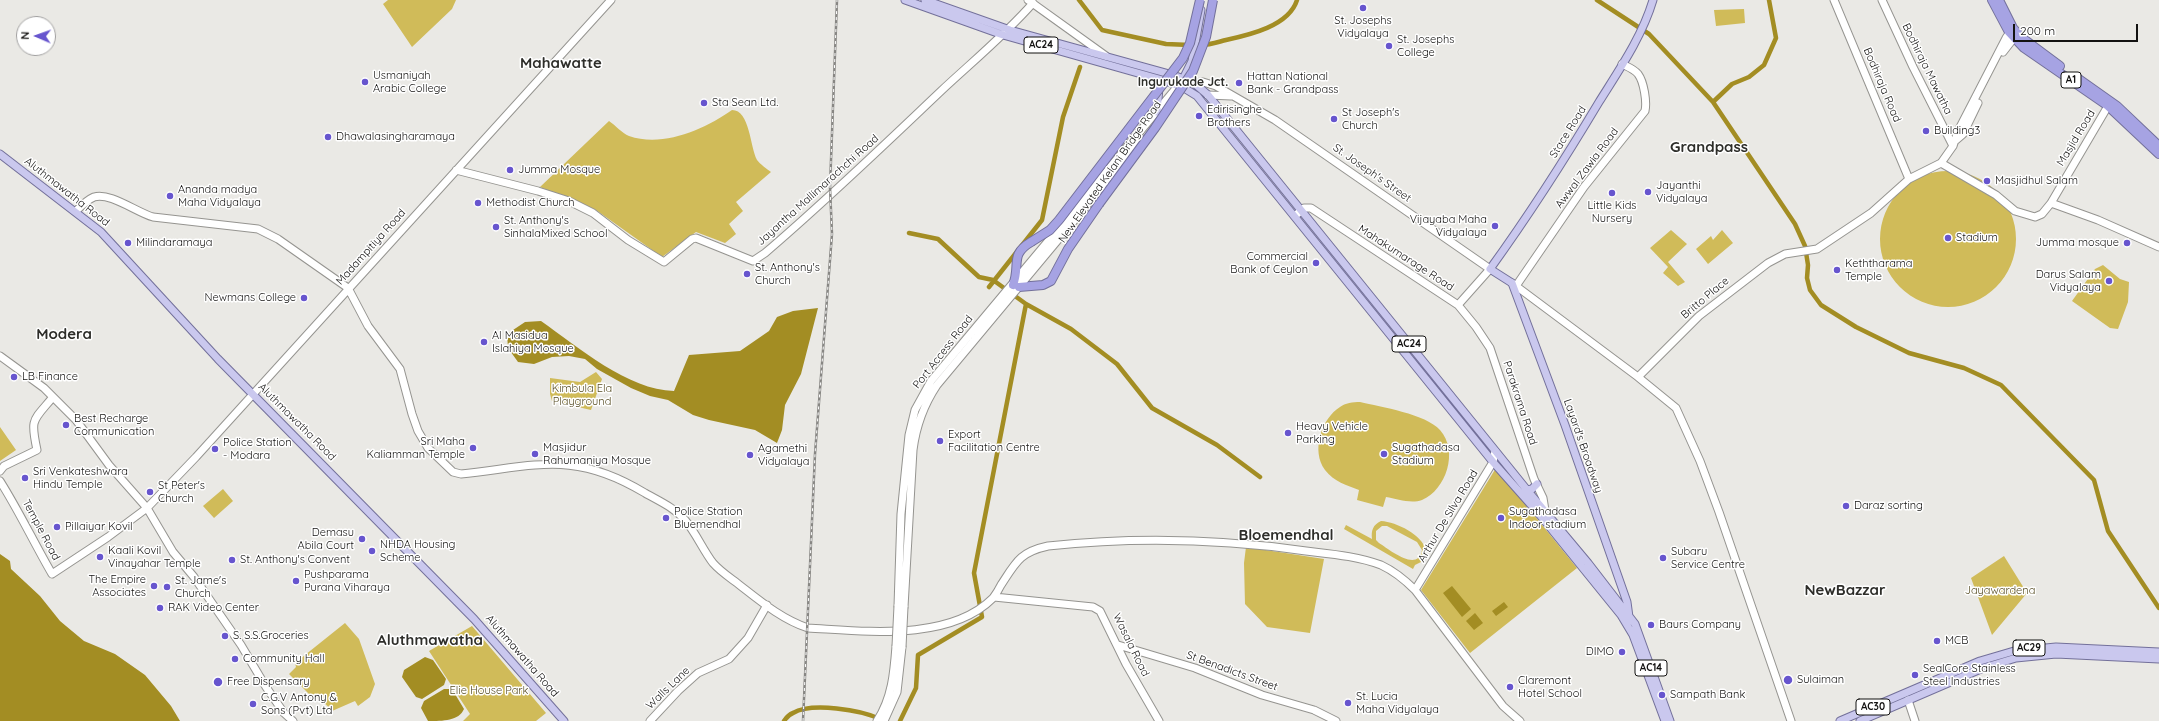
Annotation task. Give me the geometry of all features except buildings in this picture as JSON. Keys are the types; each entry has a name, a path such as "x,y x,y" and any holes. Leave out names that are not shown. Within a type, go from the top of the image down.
{"highway":[{"name":"New Elevated Kelani Bridge Road","path":"1016,286 1015,262 1018,252 1050,230 1059,220 1133,122 1174,72 1190,43 1200,0"},
{"name":"New Elevated Kelani Bridge Road","path":"1047,284 1054,279 1068,249 1155,128 1193,71 1206,37 1212,0"},
{"name":"A1","path":"1992,0 2024,48 2108,106 2159,154"},
{"name":"A1","path":"1999,0 2014,32 2111,102 2159,146"},
{"path":"1016,267 1034,282 1047,284"},
{"path":"1016,286 1047,284"}],"main road":[{"name":"AC24","path":"905,0 1106,56 1189,81 1208,95 1298,213 1493,462 1542,512 1588,563 1627,619"},
{"name":"AC24","path":"925,0 1003,35 1181,87 1204,102 1495,451 1527,490 1542,512"},
{"path":"1189,81 1190,67 1204,0"},
{"path":"1181,87 1189,81 1196,71 1212,0"},
{"name":"Stace Road","path":"1490,269 1567,155 1638,37 1647,18 1653,0"},
{"path":"1154,78 1159,89 1157,112"},
{"name":"Aluthmawatha Road","path":"0,154 76,211 101,232 149,282 202,342 474,619 564,721"},
{"path":"1490,269 1514,285"},
{"name":"Layard's Broadway","path":"1514,285 1627,602 1627,619"},
{"path":"1527,490 1532,489 1537,484"},
{"name":"AC14","path":"1627,619 1665,721"},
{"name":"AC14","path":"1627,619 1638,631 1670,721"},
{"name":"AC29","path":"1907,692 1989,658 2027,648 2056,647 2159,652"},
{"name":"AC29","path":"1908,700 1983,668 2028,655 2056,654 2159,659"},
{"name":"AC30","path":"1840,721 1907,692"},
{"name":"AC30","path":"1860,721 1908,700"}],"street":[{"name":"Madampitiya Road","path":"147,508 196,457 611,0"},
{"name":"Bodhiraja Road","path":"1834,0 1909,179"},
{"name":"Bodhiraja Mawatha","path":"1882,0 1912,67 1955,143"},
{"name":"Jayantha Mallimarachchi Road","path":"456,170 538,191 569,201 593,213 628,240 664,262 692,239 696,238 753,261 765,253 841,186 1010,30 1031,2"},
{"path":"1031,2 1106,56"},
{"path":"1941,163 1955,143 1958,131 1971,112 1990,74 2014,32"},
{"name":"Awwal Zawia Road","path":"1514,285 1584,187 1644,111 1645,99 1640,76 1635,71 1622,64"},
{"name":"St. Joseph's Street","path":"1189,81 1209,84 1239,98 1307,141 1490,269"},
{"name":"Port Access Road","path":"1025,276 1157,112 1181,87"},
{"name":"Port Access Road","path":"884,721 899,647 902,514 907,450 915,410 932,381 1025,276 1181,87"},
{"name":"St. Joseph's Street","path":"1208,95 1220,94 1239,98"},
{"name":"Masjid Road","path":"1941,163 1996,195 2015,211 2035,217 2042,214 2051,203 2108,106"},
{"name":"Britto Place","path":"1638,377 1699,316 1768,262 1785,254 1812,250 1843,233 1871,213 1909,179 1941,163"},
{"path":"76,211 89,200 104,196 142,214 153,217 258,229 278,239 348,288 368,326 400,369 418,431 428,448 453,472 461,474 546,464 576,465 618,477 665,505 684,519 713,563 785,618 808,628 892,631 916,629 942,624 973,612 991,599 1016,561 1037,548 1062,544 1180,539 1293,549 1353,557 1382,566 1401,576 1416,590 1503,706 1520,721"},
{"path":"2051,203 2104,223 2159,247"},
{"name":"Mahakumarage Road","path":"1298,213 1307,207 1311,208 1458,305 1490,269"},
{"path":"1514,285 1638,377 1676,408 1697,454 1719,512 1791,721"},
{"name":"Parakrama Road","path":"1458,305 1476,327 1490,348 1543,498 1542,512"},
{"path":"0,356 44,388 76,420 109,465 147,508 173,552 194,577 241,645 266,687 284,713 293,721"},
{"path":"0,471 4,466 37,450 32,428 34,422 53,397"},
{"name":"Arthur De Silva Road","path":"1416,590 1493,462 1495,451"},
{"name":"Temple Road","path":"0,480 22,516 52,574 108,537 147,508"},
{"name":"Wasala Road","path":"991,599 1094,607 1104,615 1126,664 1159,721"},
{"name":"Walls Lane","path":"650,721 678,691 698,673 729,659 748,638 767,605"},
{"name":"St Benadicts Street","path":"1118,645 1195,668 1262,695 1314,710 1336,721"},
{"path":"1908,700 1915,721"},
{"name":"Port Access Road","path":"877,721 887,710"}],"green space":[{"path":"388,0 456,0 452,9 412,47 383,4"},
{"path":"1744,9 1745,23 1716,26 1714,10"},
{"path":"732,110 743,116 749,130 757,160 771,172 736,202 743,211 729,224 736,234 725,243 696,232 662,257 596,210 540,187 609,121 629,136 656,140 683,135 697,130"},
{"path":"1941,171 1955,171 1974,176 1996,191 2011,213 2015,226 2015,252 2011,265 1996,287 1974,302 1955,307 1941,307 1922,302 1900,287 1885,265 1880,246 1880,232 1885,213 1900,191 1922,176"},
{"path":"1671,230 1687,244 1668,262 1685,282 1678,286 1663,273 1668,267 1650,248"},
{"path":"1722,230 1733,243 1708,264 1696,249 1711,236 1713,240"},
{"path":"2103,265 2120,279 2129,282 2128,302 2118,329 2110,328 2072,301 2095,269"},
{"name":"Kimbula Ela Playground","path":"596,372 602,379 591,410 552,401 550,394 550,378 580,382"},
{"name":"Sugathadasa Stadium","path":"1360,402 1414,415 1433,424 1440,430 1446,439 1449,448 1449,459 1443,479 1438,488 1430,495 1422,500 1413,502 1386,497 1383,507 1357,500 1359,490 1345,485 1332,477 1325,470 1319,454 1320,436 1323,427 1333,412 1340,407 1349,403"},
{"path":"0,427 16,450 0,461"},
{"name":"Sugathadasa Indoor stadium","path":"1496,468 1577,568 1470,653 1421,590"},
{"path":"223,489 233,501 214,518 203,506"},
{"path":"1381,521 1394,524 1408,530 1420,539 1426,550 1423,561 1415,565 1413,569 1344,529 1346,525 1372,539 1373,528","holes":["1382,526 1387,526 1417,542 1422,550 1419,557 1415,560 1403,558 1379,543 1376,540 1376,531"]},
{"path":"1246,547 1324,559 1310,633 1267,627 1245,604 1244,563"},
{"name":"Jayawardena","path":"2004,556 2027,593 1992,635 1971,578"},
{"path":"345,623 359,639 375,684 370,697 358,706 355,701 332,711 319,697 315,700 289,674 296,667 295,663"},
{"name":"Elie House Park","path":"472,626 546,713 536,721 463,721 470,714 429,651"}],"shaded area":[{"path":"818,308 801,374 785,405 782,430 777,443 755,430 693,415 668,400 650,396 631,388 597,369 585,359 569,356 552,357 534,364 518,362 508,348 507,334 525,322 541,321 587,354 621,375 657,389 674,391 689,355 740,351 769,331 777,317 793,311"},
{"path":"0,554 10,561 11,569 40,596 60,621 84,641 115,654 145,675 171,706 180,721 0,721"},
{"path":"1452,586 1471,609 1462,617 1443,593"},
{"path":"1504,602 1508,607 1496,616 1492,611"},
{"path":"1475,613 1483,623 1474,630 1466,621"},
{"path":"425,657 433,660 446,679 444,685 422,699 416,697 402,677 404,670"},
{"path":"444,689 452,689 464,709 462,713 450,720 428,721 421,708 424,701"}],"waterway":[{"path":"1079,0 1102,30 1166,44 1190,45"},
{"path":"1201,45 1246,35 1267,28 1286,17 1293,9 1297,0"},
{"path":"1597,0 1649,34 1713,102 1795,224 1805,246 1808,265 1807,278 1810,290 1821,305 1856,327 1909,353 1964,368 2001,385 2094,480 2108,531 2159,608"},
{"path":"1713,102 1732,84 1749,77 1764,65 1776,38 1769,0"},
{"path":"989,287 1042,220 1063,117 1080,67"},
{"path":"909,233 938,239 979,277 993,280 1026,304"},
{"path":"900,721 916,688 918,655 982,617 974,573 1026,304 1071,329 1117,364 1152,408 1217,445 1260,477"},
{"path":"784,721 791,714 812,708 836,708 849,710 880,719"}],"railway":[{"path":"803,721 815,454 832,234 830,187 837,0"}],"place":[{"name":"St. Josephs Vidyalaya","path":"1363,8"},
{"name":"St. Josephs College","path":"1389,46"},
{"name":"Usmaniyah Arabic College","path":"365,82"},
{"name":"Hattan National Bank - Grandpass","path":"1239,83"},
{"name":"Sta Sean Ltd.","path":"704,103"},
{"name":"Edirisinghe Brothers","path":"1199,116"},
{"name":"St Joseph's Church","path":"1334,119"},
{"name":"Building3","path":"1926,131"},
{"name":"Dhawalasingharamaya","path":"328,137"},
{"name":"Jumma Mosque","path":"510,170"},
{"name":"Masjidhul Salam","path":"1987,181"},
{"name":"Jayanthi Vidyalaya","path":"1648,192"},
{"name":"Little Kids Nursery","path":"1612,193"},
{"name":"Ananda madya Maha Vidyalaya","path":"170,196"},
{"name":"Methodist Church","path":"478,203"},
{"name":"Vijayaba Maha Vidyalaya","path":"1495,226"},
{"name":"St. Anthony's SinhalaMixed School","path":"496,227"},
{"name":"Stadium","path":"1948,238"},
{"name":"Milindaramaya","path":"128,243"},
{"name":"Jumma mosque","path":"2127,243"},
{"name":"Commercial Bank of Ceylon","path":"1316,263"},
{"name":"Keththarama Temple","path":"1837,270"},
{"name":"St. Anthony's Church","path":"747,274"},
{"name":"Darus Salam Vidyalaya","path":"2109,281"},
{"name":"Newmans College","path":"304,298"},
{"name":"Al Masidua Islahiya Mosque","path":"484,342"},
{"name":"LB Finance","path":"14,377"},
{"name":"Best Recharge Communication","path":"66,425"},
{"name":"Heavy Vehicle Parking","path":"1288,433"},
{"name":"Export Facilitation Centre","path":"940,441"},
{"name":"Sri Maha Kaliamman Temple","path":"473,448"},
{"name":"Police Station - Modara","path":"215,449"},
{"name":"Masjidur Rahumaniya Mosque","path":"535,454"},
{"name":"Sugathadasa Stadium","path":"1384,454"},
{"name":"Agamethi Vidyalaya","path":"750,455"},
{"name":"Sri Venkateshwara Hindu Temple","path":"25,478"},
{"name":"St Peter's Church","path":"150,492"},
{"name":"Daraz sorting","path":"1846,506"},
{"name":"Police Station Bluemendhal","path":"666,518"},
{"name":"Sugathadasa Indoor stadium","path":"1501,518"},
{"name":"Pillaiyar Kovil","path":"57,527"},
{"name":"Demasu Abila Court","path":"362,539"},
{"name":"NHDA Housing Scheme","path":"372,551"},
{"name":"Kaali Kovil Vinayahar Temple","path":"100,557"},
{"name":"Subaru Service Centre","path":"1663,558"},
{"name":"St. Anthony's Convent","path":"232,560"},
{"name":"Pushparama Purana Viharaya","path":"296,581"},
{"name":"The Empire Associates","path":"154,586"},
{"name":"St. Jame's Church","path":"167,587"},
{"name":"RAK Video Center","path":"160,608"},
{"name":"Baurs Company","path":"1651,625"},
{"name":"S. S.S.Groceries","path":"225,636"},
{"name":"MCB","path":"1937,641"},
{"name":"DIMO","path":"1622,652"},
{"name":"Community Hall","path":"235,659"},
{"name":"SealCore Stainless Steel Industries","path":"1915,675"},
{"name":"Sulaiman","path":"1788,680"},
{"name":"Free Dispensary","path":"218,682"},
{"name":"Claremont Hotel School","path":"1510,687"},
{"name":"Sampath Bank","path":"1662,695"},
{"name":"St. Lucia Maha Vidyalaya","path":"1348,703"},
{"name":"C.G.V Antony & Sons (Pvt) Ltd","path":"253,704"}],"district":[{"name":"Mahawatte","path":"561,63"},
{"name":"Ingurukade Jct.","path":"1183,82"},
{"name":"Grandpass","path":"1709,147"},
{"name":"Modera","path":"64,334"},
{"name":"Bloemendhal","path":"1286,535"},
{"name":"NewBazzar","path":"1845,590"},
{"name":"Aluthmawatha","path":"430,640"}]}
